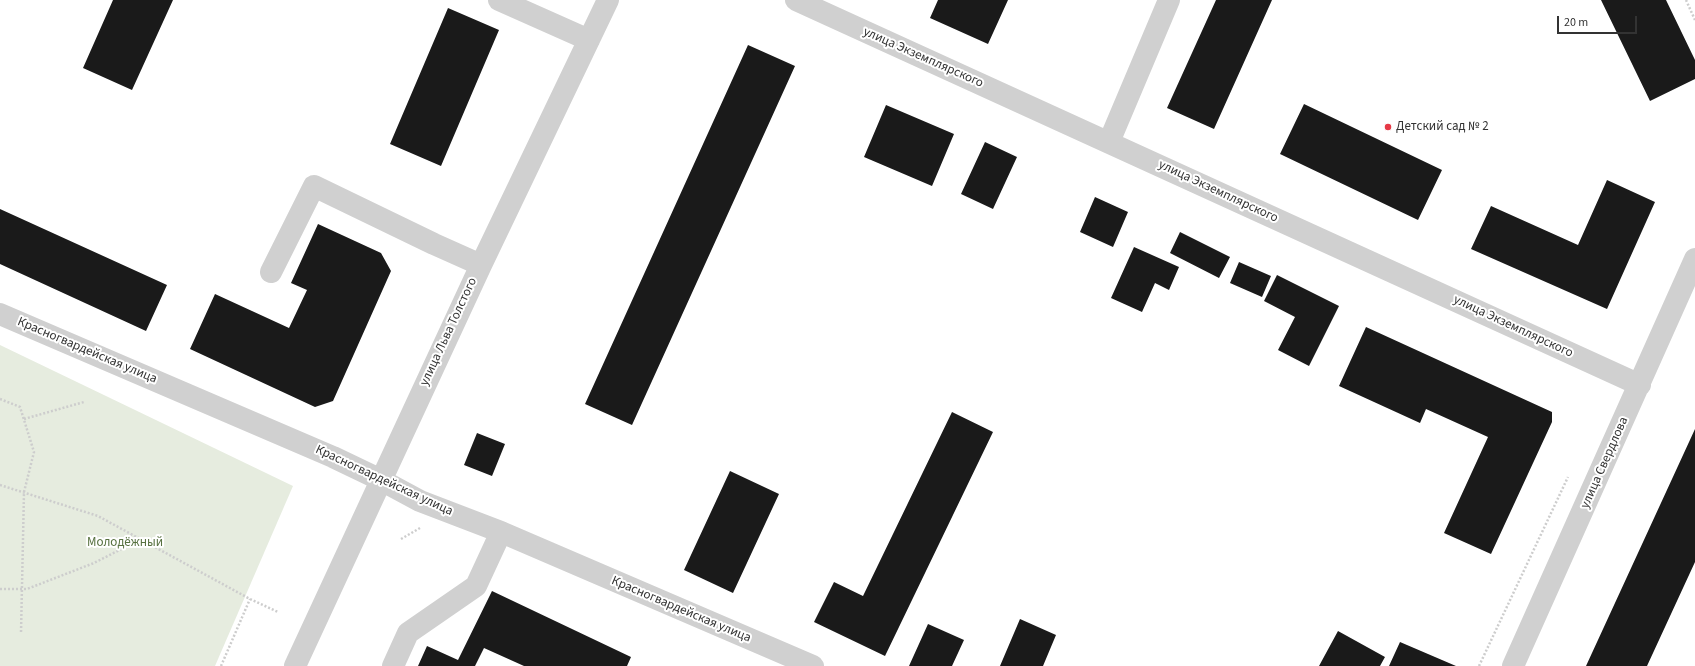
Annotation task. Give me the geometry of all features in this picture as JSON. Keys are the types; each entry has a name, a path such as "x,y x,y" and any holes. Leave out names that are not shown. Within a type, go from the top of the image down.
{"street":[{"path":"499,0 589,40"},
{"name":"улица Льва Толстого","path":"295,666 481,265 608,0"},
{"name":"улица Экземплярского","path":"796,0 1640,386"},
{"path":"1109,142 1169,0"},
{"path":"271,272 314,186 481,265"},
{"name":"улица Свердлова","path":"1514,666 1640,386 1695,259"},
{"name":"Красногвардейская улица","path":"0,314 333,457 420,501 501,532 813,666"},
{"path":"393,666 408,633 476,586 501,532"}],"path":[{"path":"1686,0 1695,20"},
{"path":"0,399 20,408 34,452 24,492 21,633"},
{"path":"24,419 84,402"},
{"path":"1479,666 1570,474"},
{"path":"0,484 98,516 250,599 278,612"},
{"path":"0,589 27,589 94,563 141,539"},
{"path":"221,666 250,599"}],"green space":[{"name":"Молодёжный","path":"0,345 293,486 215,666 0,666"}],"building":[{"path":"113,0 173,0 132,90 83,68"},
{"path":"938,0 1008,0 988,44 930,18"},
{"path":"1216,0 1272,0 1214,129 1167,108"},
{"path":"1601,0 1666,0 1695,60 1695,79 1650,101"},
{"path":"448,8 499,30 441,166 390,144"},
{"path":"748,45 795,66 632,425 585,404"},
{"path":"1304,104 1442,170 1418,220 1280,154"},
{"path":"886,105 954,134 932,186 864,157"},
{"path":"985,142 1017,157 993,209 961,194"},
{"path":"1607,180 1655,202 1607,309 1471,249 1491,206 1578,245"},
{"path":"1095,197 1128,212 1113,247 1080,232"},
{"path":"0,209 167,285 146,331 0,264"},
{"path":"318,224 381,253 391,271 333,401 315,407 190,349 215,294 289,328 307,290 291,283"},
{"path":"1180,232 1230,257 1219,278 1170,253"},
{"path":"1134,247 1179,267 1169,290 1155,283 1142,312 1111,298"},
{"path":"1239,262 1271,276 1262,297 1230,283"},
{"path":"1277,275 1339,306 1309,366 1278,350 1295,317 1264,301"},
{"path":"1366,327 1552,412 1552,422 1491,554 1444,533 1488,437 1426,409 1420,423 1339,386"},
{"path":"952,412 993,432 885,656 814,622 834,582 863,596"},
{"path":"1695,429 1695,562 1647,666 1586,666"},
{"path":"477,433 505,444 492,476 464,465"},
{"path":"730,471 779,494 733,593 684,570"},
{"path":"492,591 631,657 627,666 524,666 484,648 475,666 418,666 427,646 458,660"},
{"path":"1020,619 1056,635 1043,666 1000,666"},
{"path":"928,624 964,640 952,666 909,666"},
{"path":"1338,631 1385,657 1380,666 1319,666"},
{"path":"1400,642 1456,666 1389,666"}],"place":[{"name":"Детский сад № 2","path":"1388,127"}]}
